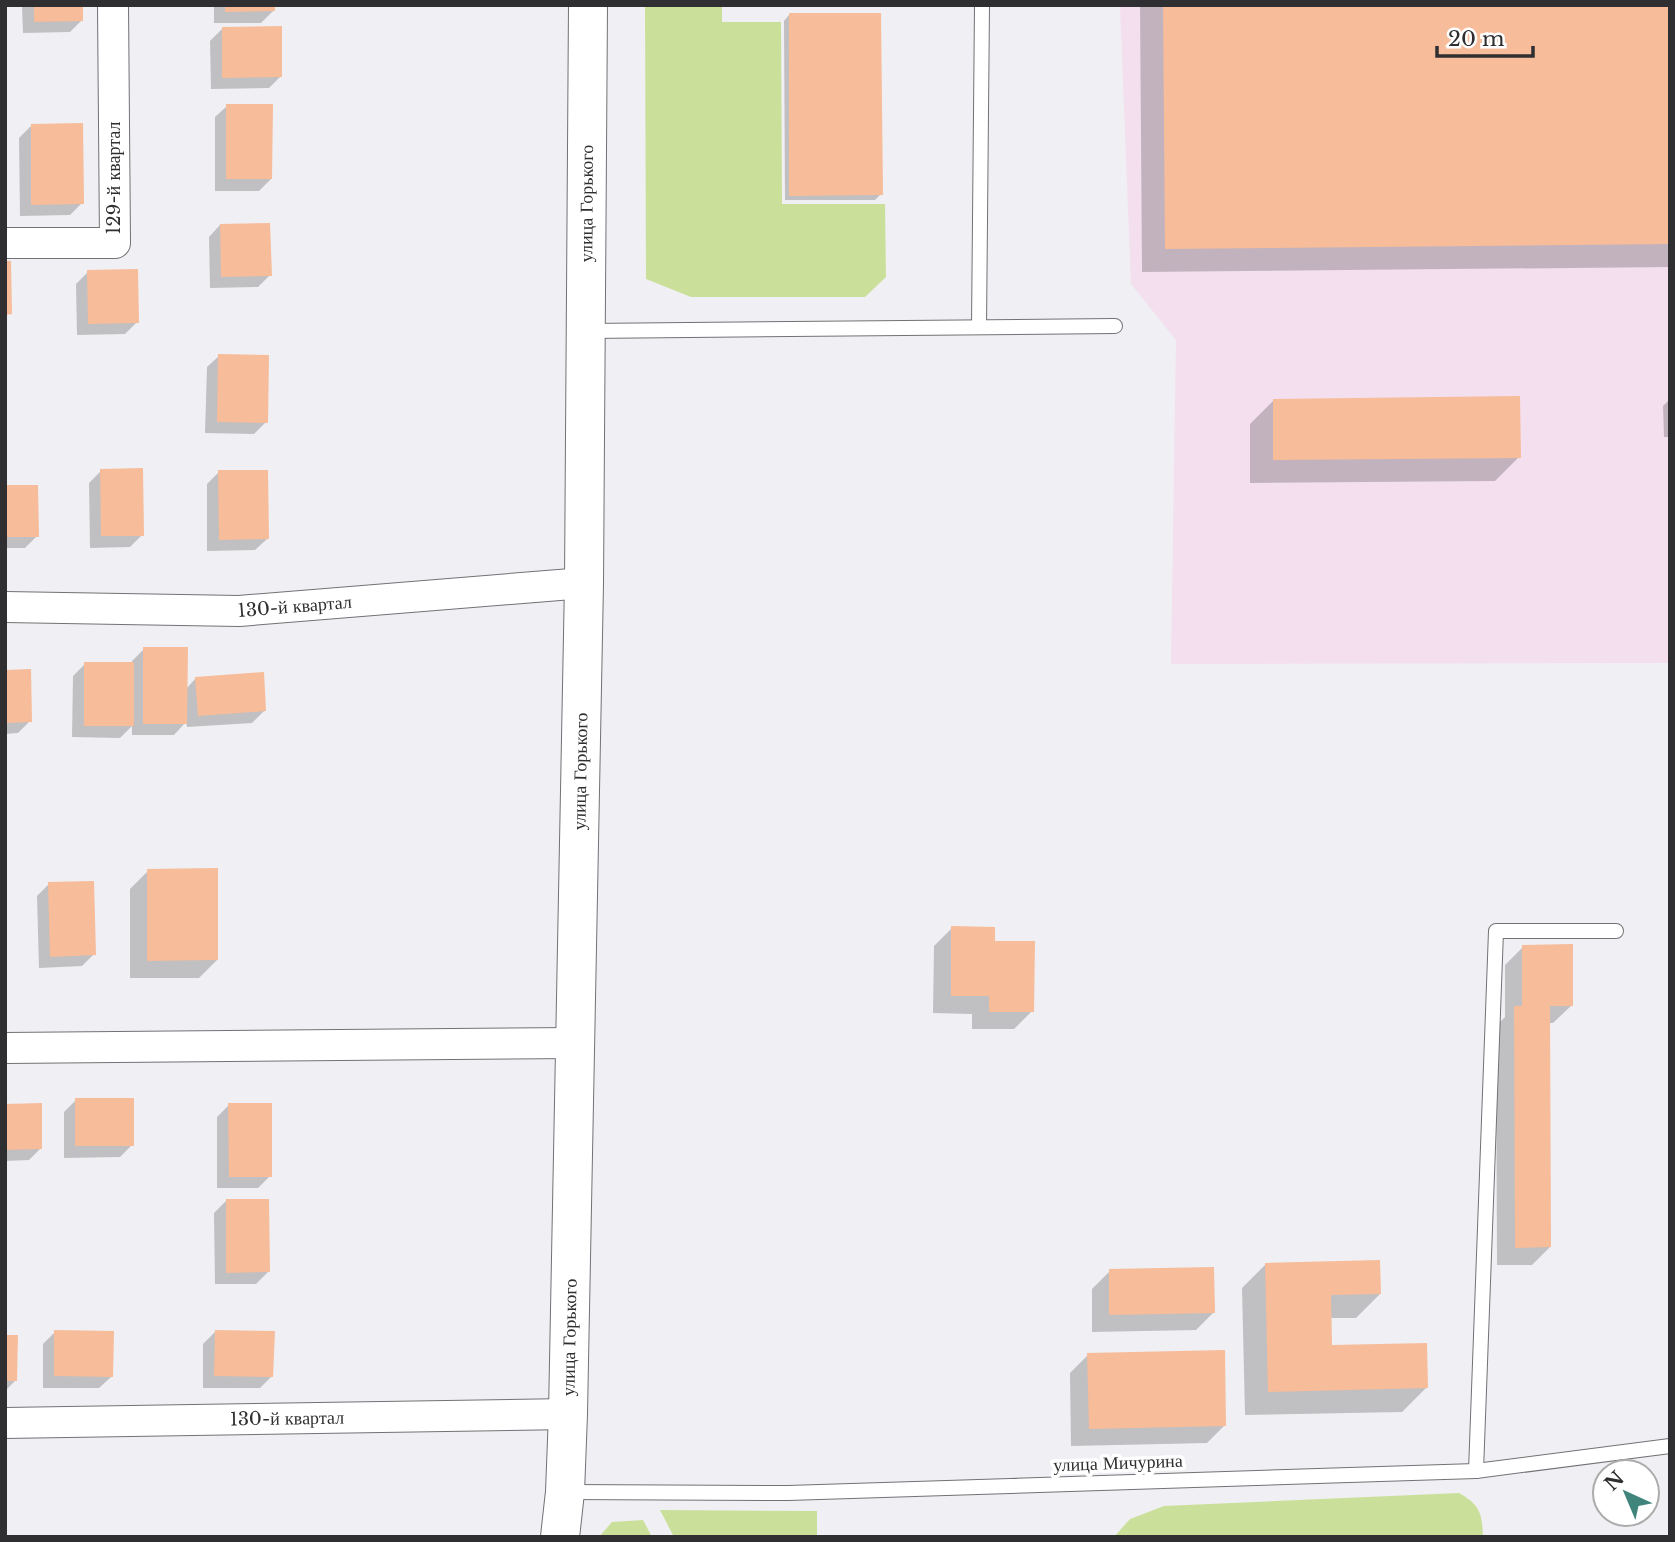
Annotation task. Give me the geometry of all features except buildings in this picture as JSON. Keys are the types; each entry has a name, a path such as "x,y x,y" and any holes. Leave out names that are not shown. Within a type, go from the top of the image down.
{"main road":[{"name":"улица Горького","path":"560,1537 568,1414 584,583 588,5"}],"street":[{"name":"129-й квартал","path":"5,243 115,243 113,5"},
{"name":"130-й квартал","path":"5,607 239,611 584,583"},
{"path":"5,1048 575,1043"},
{"name":"130-й квартал","path":"5,1423 568,1414"}],"lane":[{"path":"979,327 982,5"},
{"path":"586,331 1115,326"},
{"path":"1476,1471 1496,931 1616,931"},
{"name":"улица Мичурина","path":"565,1492 788,1493 1476,1471 1670,1446"}],"shaded area":[{"path":"1120,5 1670,5 1670,663 1171,664 1176,340 1131,284"}],"green space":[{"path":"645,5 722,5 722,22 781,22 782,204 885,204 886,277 865,297 691,297 646,279"},
{"path":"1459,1493 1476,1506 1482,1522 1483,1537 1114,1537 1130,1519 1164,1506"},
{"path":"660,1510 817,1511 817,1537 674,1537"},
{"path":"643,1520 652,1537 599,1537 612,1522"}]}
